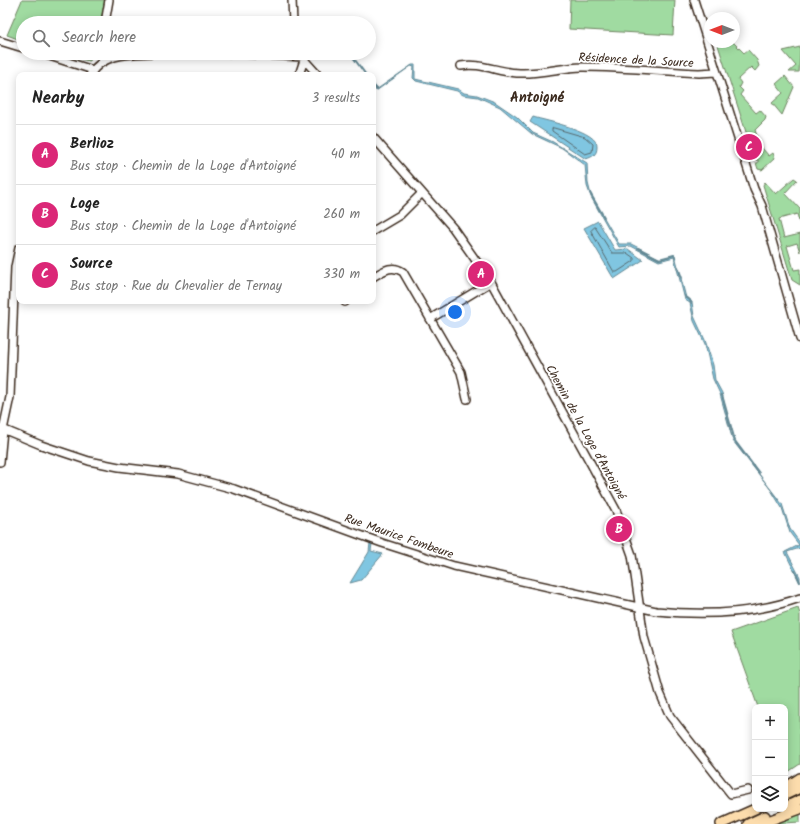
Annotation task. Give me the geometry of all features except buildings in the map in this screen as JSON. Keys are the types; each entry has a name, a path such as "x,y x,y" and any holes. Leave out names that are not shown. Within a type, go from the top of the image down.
{"main road":[{"path":"788,786 800,778"},
{"path":"788,794 800,788"},
{"path":"788,806 800,800"},
{"path":"741,815 752,807"},
{"path":"760,824 800,809"},
{"path":"721,824 752,810"},
{"path":"748,824 774,812"}],"street":[{"path":"107,16 110,0"},
{"path":"292,0 293,16"},
{"path":"694,0 754,189 762,206 800,339"},
{"path":"0,41 16,46"},
{"path":"58,60 89,72"},
{"path":"93,72 103,62 109,60"},
{"path":"300,72 302,60"},
{"path":"305,60 315,72"},
{"name":"Résidence de la Source","path":"460,66 470,64 505,72 518,73 547,72 582,67 699,73 716,72"},
{"name":"Chemin de la Loge d'Antoigné","path":"376,140 453,228 491,282 616,510 632,555 644,637 660,693 670,716 730,794 748,790"},
{"path":"376,229 400,215 422,193"},
{"path":"0,462 1,429 10,397 16,262"},
{"path":"376,275 386,269 398,268 403,272 460,372 467,399"},
{"path":"430,319 491,282"},
{"name":"Rue Maurice Fombeure","path":"1,429 53,450 89,461 119,467 178,474 234,489 382,543 454,566 639,607 676,613 721,614 765,608 800,598"}],"green space":[{"path":"22,0 106,0 102,16 16,16 16,38 7,35"},
{"path":"570,0 675,0 673,35 569,29"},
{"path":"800,47 799,72 789,72 796,66 783,51"},
{"path":"719,48 739,48 744,53 748,50 757,60 759,66 755,71 751,67 738,79 741,83 739,87 743,91 740,95 756,113 760,110 766,117 755,130 757,136 754,139 769,156 773,153 775,158 762,170 758,169 756,163 758,163 758,160 755,160"},
{"path":"785,76 794,87 782,115 772,103 783,93 776,84"},
{"path":"794,178 797,180 785,193 800,209 800,225 797,214 779,219 784,238 800,234 800,252 797,243 787,246 794,270 800,269 800,285 792,280 763,185 765,182 776,194"},
{"path":"798,608 800,614 800,764 788,772 788,704 757,704 731,632"},
{"path":"800,814 800,822 769,824"}],"water":[{"path":"412,65 415,65 415,79 458,89 464,93 477,95 495,102 517,117 533,133 553,142 587,163 588,183 591,195 619,244 631,244 661,259 675,255 686,298 692,302 694,316 705,340 713,365 715,380 722,393 731,433 736,444 782,504 790,529 800,543 800,548 787,552 800,577 800,583 785,552 799,545 790,533 782,508 771,490 733,441 720,394 713,379 705,344 694,321 690,303 685,300 674,257 659,261 631,246 619,247 591,197 587,186 585,165 562,148 532,134 500,107 478,97 463,95 457,91 416,81 413,78 414,67 411,66 376,90"},
{"path":"533,117 571,128 590,136 595,141 597,147 595,154 586,159 530,122"},
{"path":"598,221 615,250 628,249 643,260 614,279 584,228"},
{"path":"370,543 372,544 371,551 383,554 361,580 350,583 369,552"}],"waterway":[{"path":"355,60 364,72"},
{"path":"590,193 604,217"},
{"path":"638,248 659,259 674,255 675,257"},
{"path":"678,267 682,278"},
{"path":"685,296 691,303"},
{"path":"722,395 735,441 759,473"},
{"path":"795,571 800,582"}],"place":[{"name":"Source","path":"749,147"},
{"name":"Berlioz","path":"481,274"},
{"name":"Loge","path":"619,529"}],"district":[{"name":"Antoigné","path":"537,97"}]}
